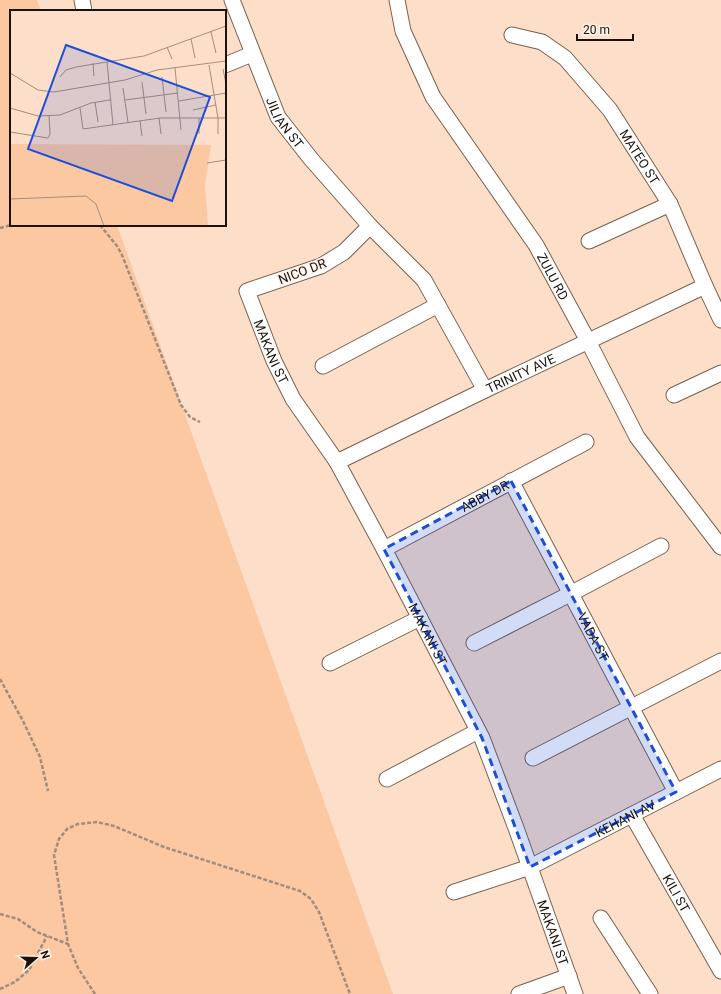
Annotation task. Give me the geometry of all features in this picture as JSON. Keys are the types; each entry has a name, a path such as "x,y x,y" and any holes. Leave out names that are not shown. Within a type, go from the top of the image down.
{"street":[{"path":"82,0 84,10"},
{"name":"JILIAN ST","path":"232,0 278,117 311,159 370,226 424,280 484,390"},
{"name":"ZULU RD","path":"397,0 404,31 433,97 536,245 588,341 637,437 721,547"},
{"name":"MATEO ST","path":"512,35 542,42 565,58 610,110 670,204 721,320"},
{"path":"226,65 252,54"},
{"path":"589,241 670,204"},
{"name":"NICO DR","path":"247,291 321,266 344,252 370,226"},
{"name":"TRINITY AVE","path":"337,462 484,390 705,286"},
{"name":"MAKANI ST","path":"247,291 274,361 293,399 337,462 384,549 478,731 490,758 575,994"},
{"path":"323,366 438,305"},
{"path":"674,395 721,373"},
{"name":"ABBY DR","path":"384,549 586,442"},
{"name":"VADA ST","path":"512,481 676,792"},
{"path":"474,643 661,546"},
{"path":"330,663 420,618"},
{"path":"533,758 721,661"},
{"path":"386,779 478,731"},
{"name":"KEHANI AV","path":"454,892 530,867 721,769"},
{"name":"KILI ST","path":"632,815 721,971"},
{"path":"601,918 650,994"},
{"path":"519,994 569,976"}],"path":[{"path":"0,228 10,225"},
{"path":"101,226 117,246 122,255 181,405 190,417 200,422"},
{"path":"0,679 23,721 40,757 48,791"},
{"path":"95,994 78,968 68,944 54,855 59,839 67,829 78,824 97,822 114,826 164,848 300,892 311,899 320,912 350,994"},
{"path":"0,914 18,919 37,932 68,944"},
{"path":"0,989 15,982 29,970 47,936"}],"highlighted area":[{"path":"511,481 676,792 530,867 482,738 384,549"}],"shaded area":[{"path":"0,0 37,0 41,10 10,10 10,226 117,226 393,994 0,994"}]}
